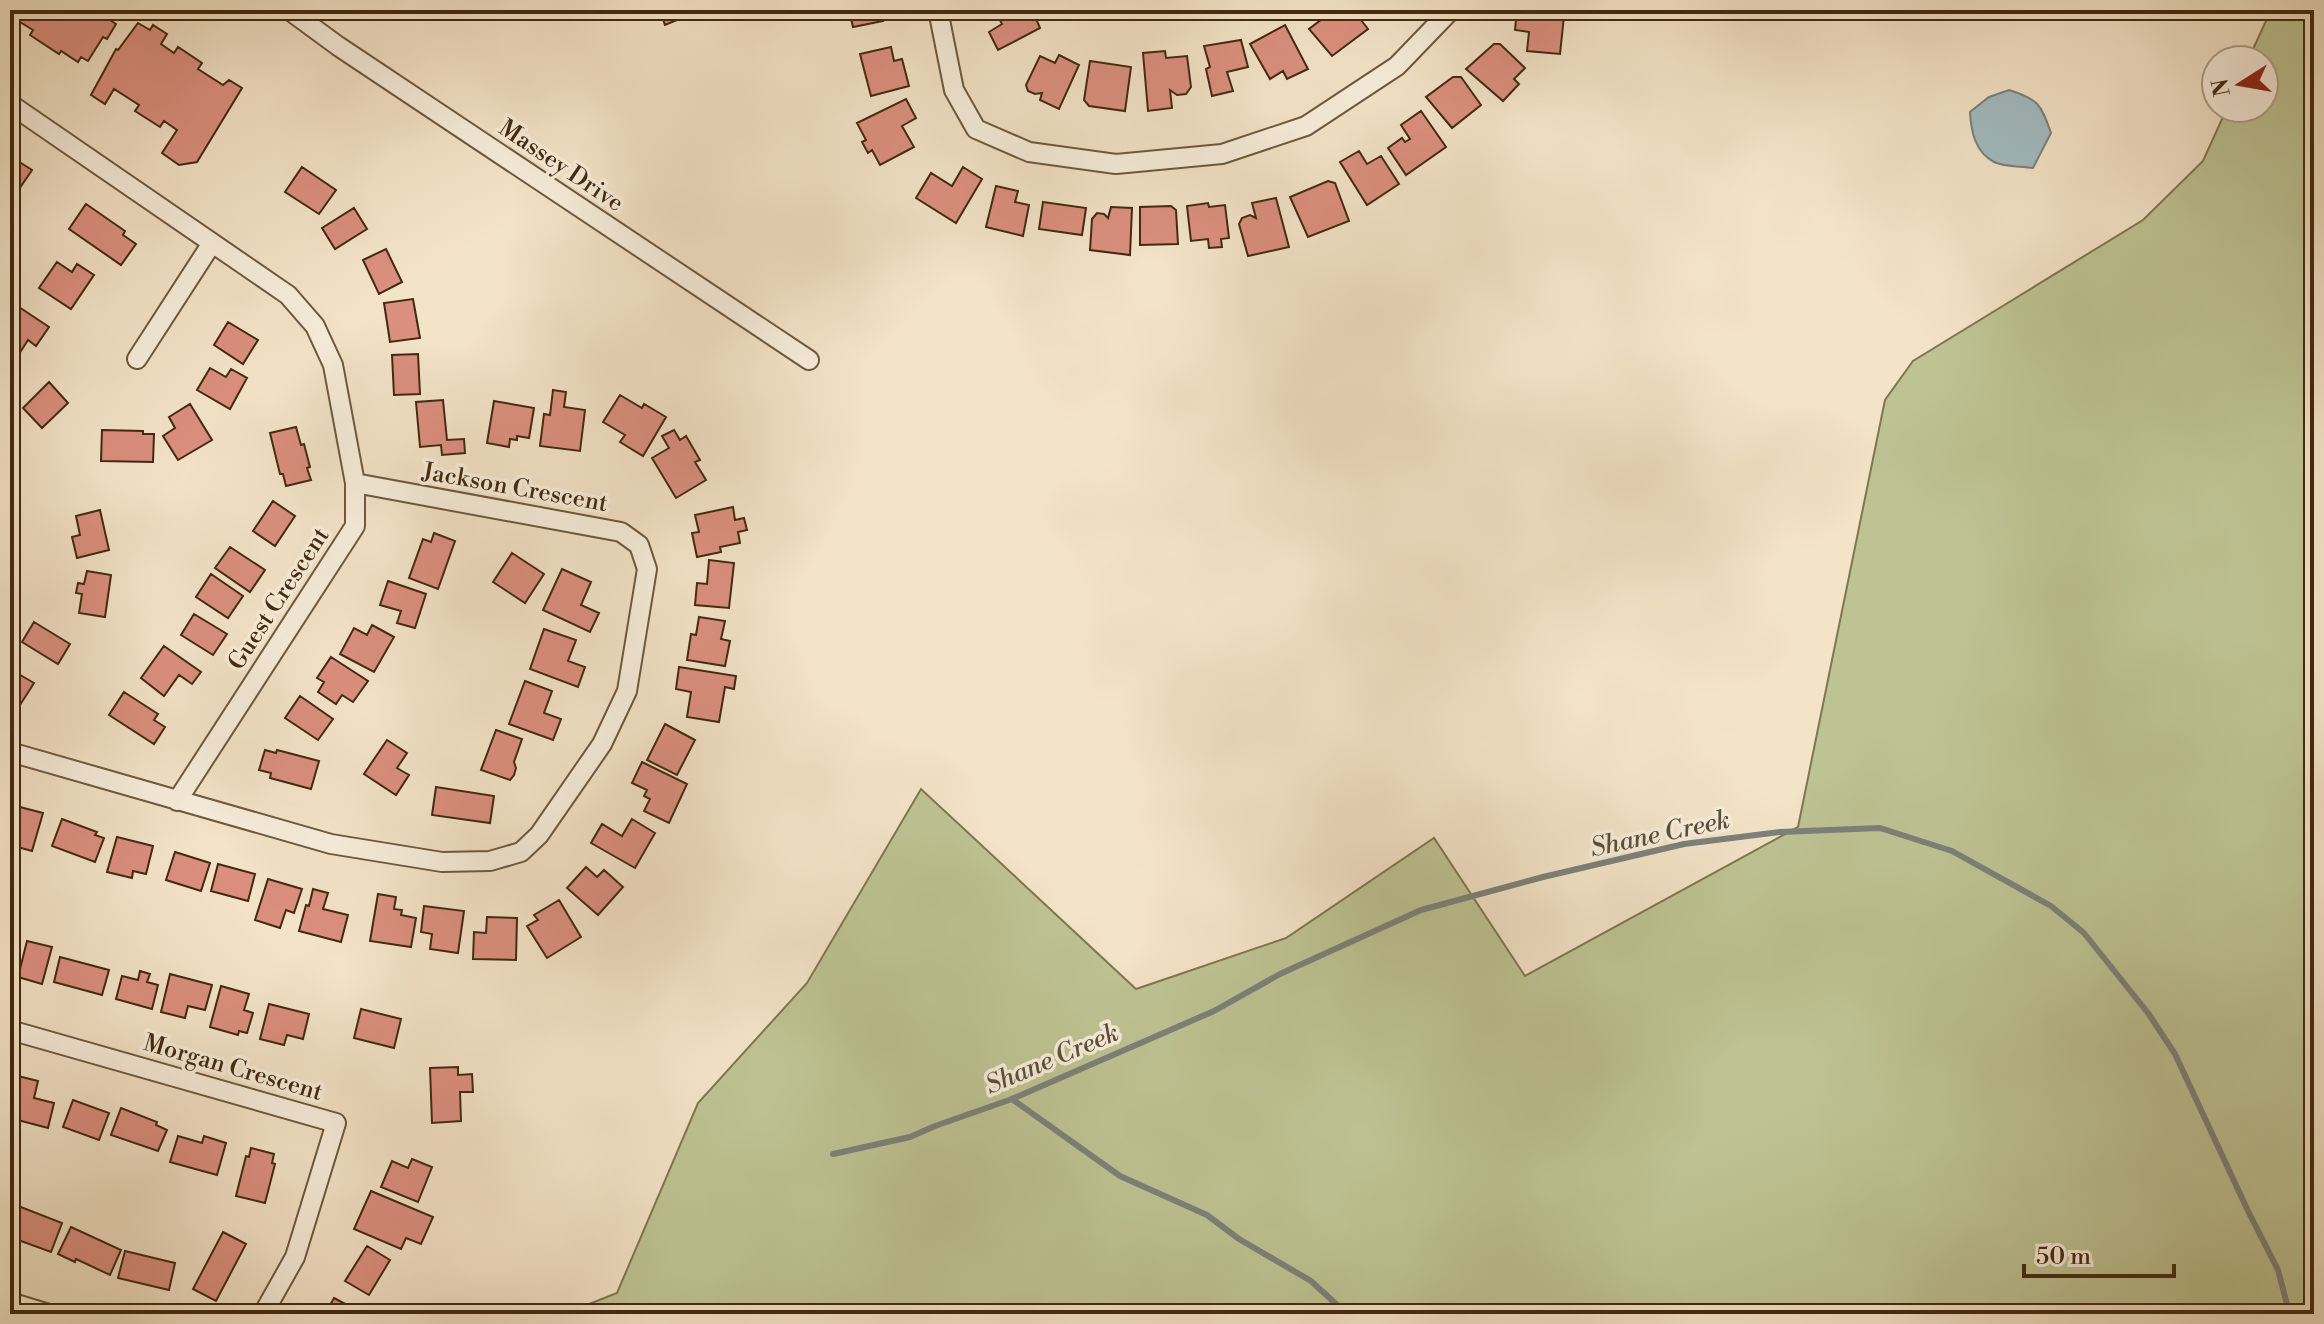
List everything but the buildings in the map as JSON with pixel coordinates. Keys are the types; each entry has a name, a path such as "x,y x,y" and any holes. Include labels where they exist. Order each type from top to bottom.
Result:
{"street":[{"name":"Massey Drive","path":"289,10 338,46 809,360"},
{"path":"938,10 954,90 976,129 1029,152 1116,164 1222,154 1306,126 1397,66 1451,10"},
{"name":"Guest Crescent","path":"10,104 288,295 315,326 333,365 355,483 355,526 177,801"},
{"path":"137,359 212,243"},
{"name":"Jackson Crescent","path":"177,801 331,844 442,862 490,861 521,852 539,835 602,744 627,691 647,569 639,545 621,532 355,483"},
{"path":"10,752 177,801"},
{"name":"Morgan Crescent","path":"10,1030 336,1123 295,1257 263,1314"},
{"path":"10,1302 49,1314"}],"green space":[{"path":"2271,10 2314,10 2314,1314 564,1314 617,1293 698,1103 807,983 921,789 1136,989 1286,938 1434,838 1525,976 1798,827 1885,400 1913,361 2143,220 2203,161 2220,124 2280,124 2280,44 2255,44"}],"water":[{"path":"2009,90 2037,104 2051,133 2033,168 1994,162 1982,153 1973,134 1970,112 1989,97"}],"waterway":[{"name":"Shane Creek","path":"833,1154 910,1137 1012,1099 1214,1011 1280,974 1421,910 1684,844 1780,832 1880,828 1952,851 2051,906 2084,933 2148,1013 2175,1054 2278,1270 2288,1308 2293,1314"},
{"path":"1012,1099 1120,1176 1207,1215 1239,1239 1311,1281 1347,1314"}]}
